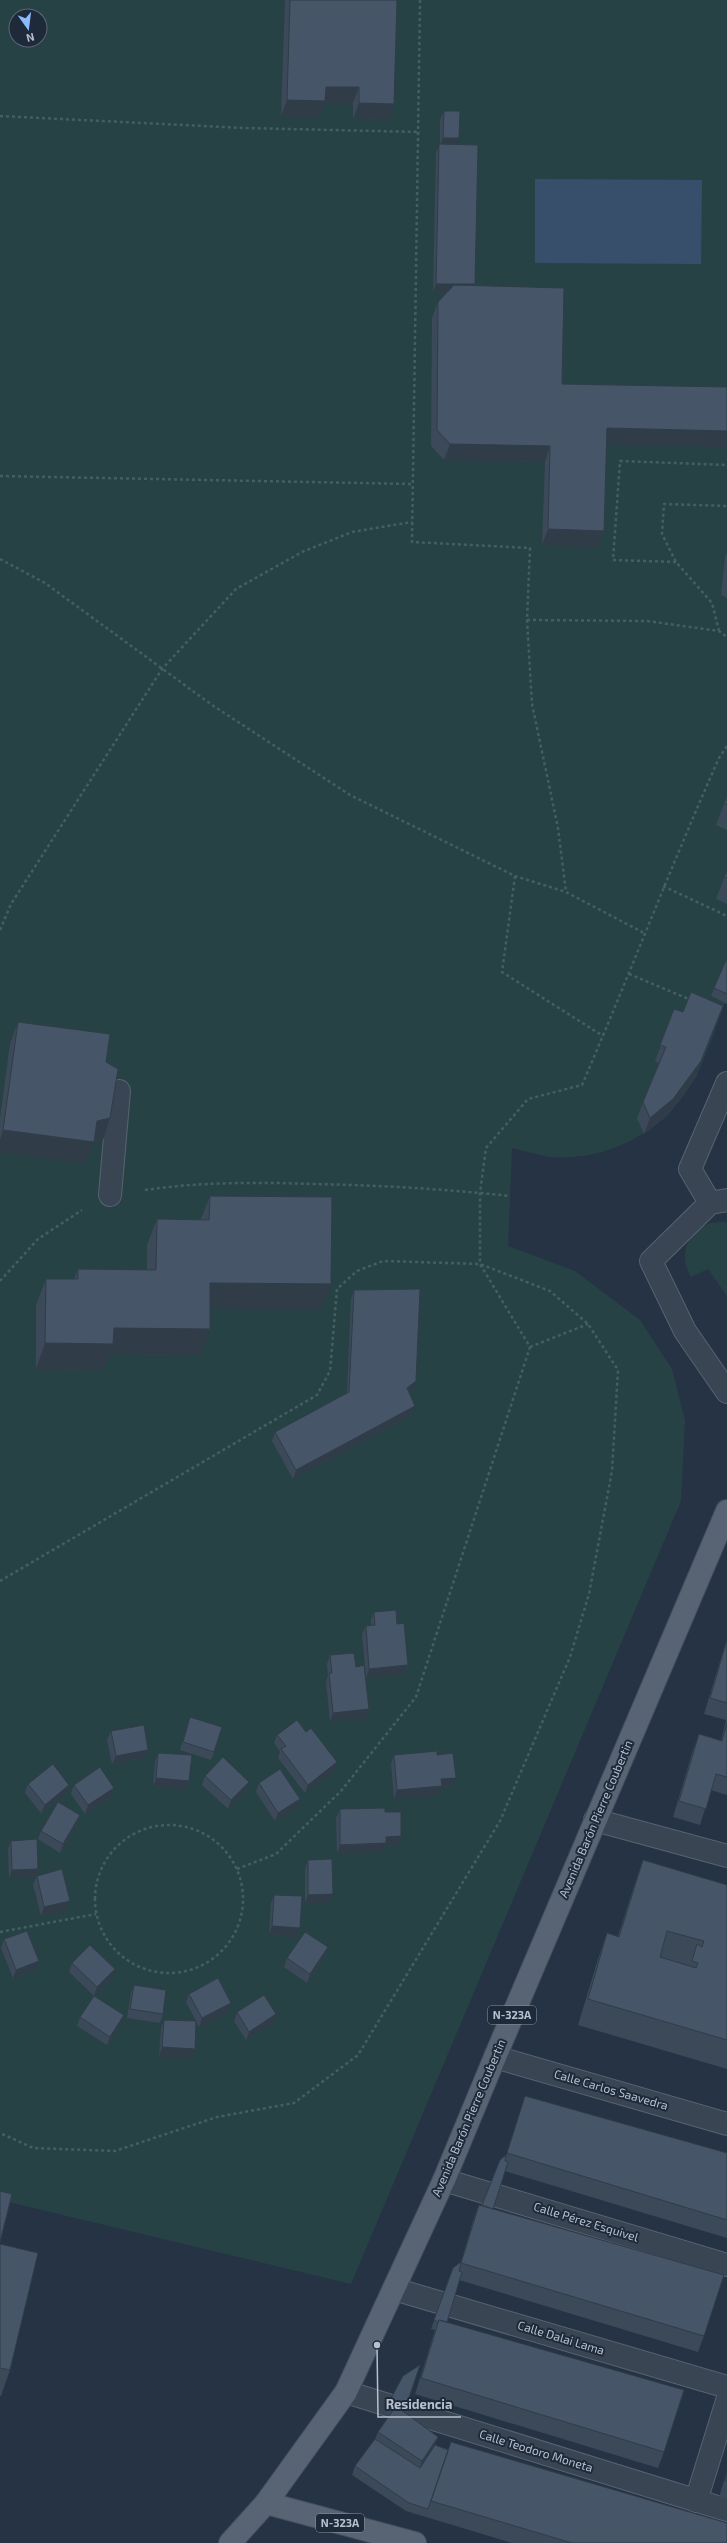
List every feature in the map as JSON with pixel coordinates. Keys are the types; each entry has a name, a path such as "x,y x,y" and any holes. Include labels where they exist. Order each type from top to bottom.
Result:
{"main road":[{"name":"Avenida Barón Pierre Coubertin","path":"230,2543 266,2503 346,2392 444,2180 494,2057 727,1511"},
{"name":"N-323A","path":"266,2503 415,2543"}],"street":[{"path":"727,1083 690,1168 718,1202 651,1261 685,1331 727,1392"},
{"path":"110,1195 119,1091"},
{"path":"595,1820 727,1856"},
{"name":"Calle Carlos Saavedra","path":"494,2057 727,2124"},
{"name":"Calle Pérez Esquivel","path":"444,2180 727,2265"},
{"name":"Calle Dalai Lama","path":"394,2289 727,2387"},
{"name":"Calle Teodoro Moneta","path":"346,2392 727,2510"},
{"path":"696,2501 727,2401"}],"path":[{"path":"420,0 420,132 412,542 530,548 527,620 532,704 558,828 566,892"},
{"path":"0,116 244,128 420,132"},
{"path":"676,562 613,560 620,461 727,465"},
{"path":"0,476 412,484"},
{"path":"719,631 712,603 676,562 662,534 664,504 727,506"},
{"path":"0,930 11,904 162,669 236,589 302,552 352,532 412,522"},
{"path":"0,559 45,583 212,705 350,795 515,876 566,892 644,933"},
{"path":"527,620 647,621 719,631 727,637"},
{"path":"237,1869 276,1854 341,1791 416,1697 530,1347 480,1264 480,1193 486,1148 528,1100 582,1085 629,974 663,886 719,758 727,746"},
{"path":"515,876 502,972 603,1036"},
{"path":"663,886 727,916"},
{"path":"629,974 693,1001"},
{"path":"0,1281 38,1239 92,1203 110,1195 169,1186 263,1182 359,1185 510,1196"},
{"path":"0,1581 316,1396 330,1371 337,1289 357,1271 383,1261 480,1264 550,1291 588,1324 618,1370 612,1471 589,1594 570,1657 500,1821 358,2055 294,2103 217,2118 115,2151 33,2148 0,2132"},
{"path":"530,1347 588,1324"},
{"path":"158,1826 182,1826 204,1834 224,1849 237,1869 243,1893 241,1917 231,1940 214,1958 192,1969 167,1973 143,1969 122,1956 109,1942 96,1914 95,1890 102,1867 115,1848 135,1834 158,1826"},
{"path":"0,1932 96,1914"}],"green space":[{"path":"0,0 727,0 727,998 700,1068 695,1077 683,1096 669,1112 653,1126 635,1138 615,1148 595,1154 573,1157 551,1157 512,1148 508,1246 575,1271 640,1320 672,1369 685,1420 681,1501 351,2284 0,2200"},
{"path":"727,1222 727,1296 708,1269 691,1277 687,1269 685,1254 686,1246 689,1240 700,1228 710,1223"}],"water":[{"path":"535,179 702,180 701,264 535,263"}],"building":[{"path":"290,0 397,0 394,104 359,103 359,87 326,87 325,101 287,100"},
{"path":"444,111 460,111 459,138 443,138"},
{"path":"439,144 478,145 475,284 436,284"},
{"path":"454,285 564,288 562,384 727,387 727,431 607,428 604,531 548,529 550,446 450,444 437,430 438,302"},
{"path":"727,796 727,805 724,803"},
{"path":"727,870 727,878 724,877"},
{"path":"727,958 727,994 714,988"},
{"path":"691,992 723,1006 701,1061 673,1099 650,1118 643,1102 666,1047 660,1045 674,1009 683,1012"},
{"path":"18,1022 110,1034 106,1062 118,1069 110,1118 97,1121 94,1142 3,1130"},
{"path":"210,1196 332,1197 331,1284 210,1283 210,1329 114,1328 113,1344 45,1343 46,1279 78,1279 78,1269 156,1270 157,1219 209,1220"},
{"path":"420,1289 416,1381 407,1388 415,1406 296,1470 275,1432 349,1392 354,1290"},
{"path":"396,1610 397,1624 404,1623 408,1665 369,1669 366,1626 375,1625 374,1612"},
{"path":"727,1640 727,1703 710,1698"},
{"path":"354,1653 356,1667 364,1665 369,1709 333,1713 329,1673 332,1673 330,1655"},
{"path":"190,1717 222,1727 214,1752 183,1742"},
{"path":"297,1720 306,1732 311,1728 337,1762 308,1785 281,1749 286,1746 277,1735"},
{"path":"727,1723 727,1777 716,1774 706,1809 679,1801 699,1734 722,1741"},
{"path":"144,1725 148,1750 116,1756 111,1731"},
{"path":"437,1751 437,1755 453,1753 456,1778 441,1779 442,1786 397,1790 394,1755"},
{"path":"158,1753 192,1755 189,1781 156,1778"},
{"path":"223,1757 249,1782 231,1800 205,1776"},
{"path":"53,1764 69,1785 45,1805 28,1784"},
{"path":"100,1767 114,1788 88,1805 74,1785"},
{"path":"280,1769 300,1799 278,1813 259,1783"},
{"path":"58,1802 80,1815 63,1844 41,1831"},
{"path":"385,1808 385,1812 401,1812 401,1836 386,1837 386,1843 340,1845 340,1809"},
{"path":"37,1839 38,1869 12,1870 11,1841"},
{"path":"332,1859 333,1894 308,1895 308,1860"},
{"path":"643,1860 727,1885 727,2040 588,1999 607,1933 619,1937","holes":["667,1931 704,1941 702,1947 697,1944 692,1961 698,1963 696,1968 660,1957"]},
{"path":"62,1869 70,1901 44,1907 37,1876"},
{"path":"274,1895 302,1896 300,1928 272,1926"},
{"path":"27,1931 39,1961 16,1970 4,1939"},
{"path":"305,1932 328,1947 310,1974 287,1958"},
{"path":"90,1945 115,1969 97,1987 72,1963"},
{"path":"218,1978 231,2003 202,2018 189,1994"},
{"path":"134,1985 166,1990 163,2014 130,2009"},
{"path":"264,1995 276,2014 249,2032 237,2012"},
{"path":"94,1996 124,2015 110,2037 80,2017"},
{"path":"164,2020 196,2021 195,2049 162,2047"},
{"path":"525,2096 727,2153 727,2220 507,2153"},
{"path":"506,2155 505,2161 508,2162 493,2209 482,2205 500,2160"},
{"path":"0,2191 12,2194 0,2242"},
{"path":"479,2205 724,2275 704,2336 461,2263"},
{"path":"0,2244 38,2253 10,2370 0,2368"},
{"path":"461,2262 459,2271 462,2272 447,2322 439,2320 438,2322 434,2320 453,2268"},
{"path":"439,2320 684,2390 664,2452 421,2378"},
{"path":"420,2365 404,2412 396,2406 395,2408 388,2404 403,2376"},
{"path":"396,2406 438,2437 422,2461 378,2432"},
{"path":"375,2439 420,2468 435,2445 448,2450 428,2509 409,2503 355,2466"},
{"path":"451,2442 727,2523 727,2543 572,2543 431,2501"}],"place":[{"name":"Residencia","path":"377,2345"}]}
